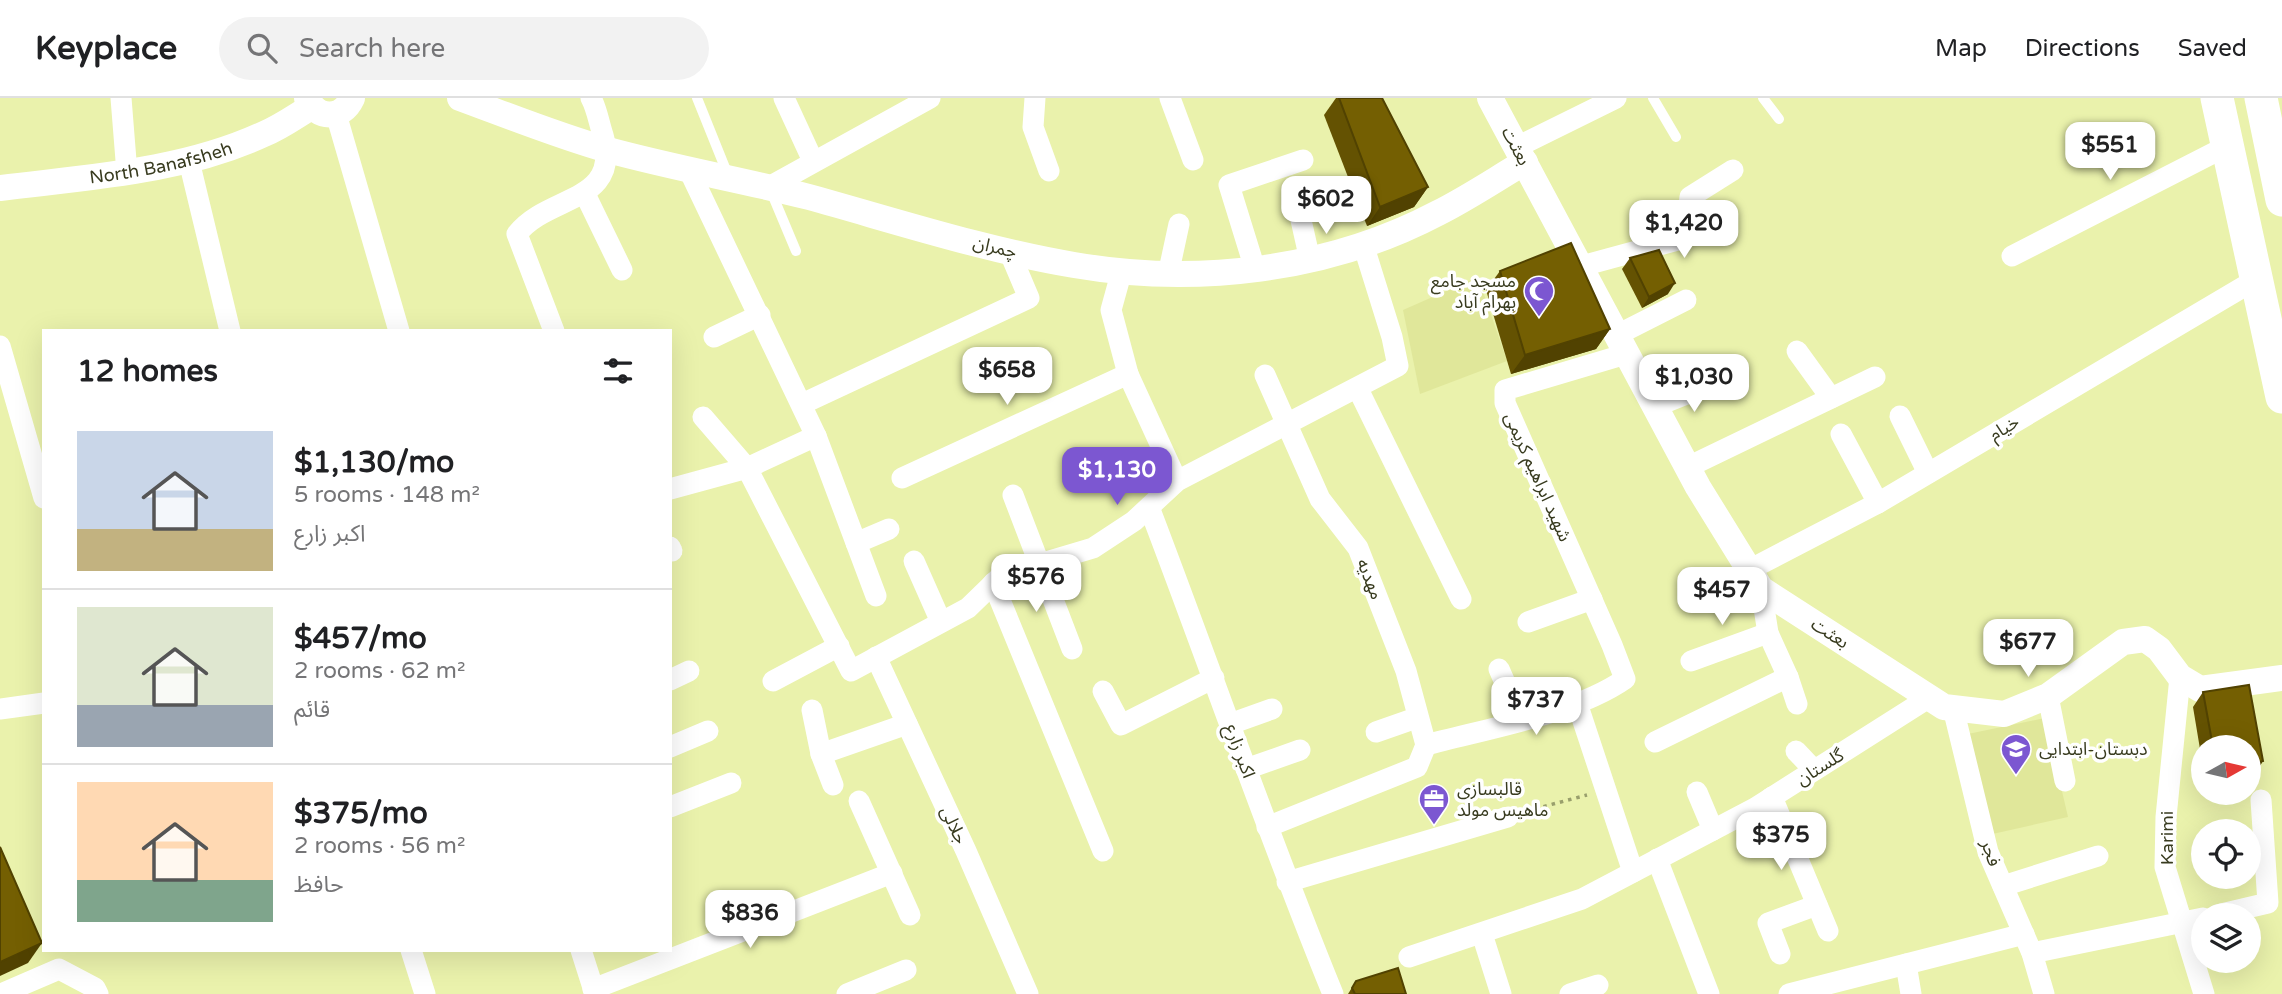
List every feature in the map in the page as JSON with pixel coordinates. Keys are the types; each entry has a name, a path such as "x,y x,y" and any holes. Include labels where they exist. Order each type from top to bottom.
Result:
{"main road":[{"path":"2217,98 2282,397"},
{"path":"2261,98 2282,200"}],"street":[{"path":"121,98 127,173"},
{"name":"چمران","path":"460,98 607,150 769,187 1009,251 1075,265 1168,275 1255,269 1310,260 1363,244 1437,214 1521,154"},
{"path":"553,329 517,234 529,219 585,194 604,175 607,150 591,98"},
{"path":"784,98 813,161"},
{"path":"769,187 930,98"},
{"path":"1035,98 1033,127 1049,170"},
{"path":"1170,98 1192,160"},
{"name":"بعثت","path":"1490,98 1654,407 1755,580 1941,702 2004,714 2048,696 2123,642 2145,639 2159,649 2180,677"},
{"path":"1521,154 1614,99"},
{"path":"327,104 398,329"},
{"name":"North Banafsheh","path":"0,188 127,173 189,160 265,134 327,104"},
{"path":"2012,256 2227,146"},
{"path":"189,160 230,329"},
{"path":"1255,269 1229,185 1303,160"},
{"path":"688,168 802,404 876,596"},
{"path":"1578,267 1685,238 1690,197 1733,170"},
{"path":"585,194 622,270"},
{"path":"1301,220 1310,260"},
{"path":"1168,275 1179,224"},
{"path":"703,417 747,468 851,671 968,608 1002,575 1093,548 1135,521 1177,481 1398,366 1392,337 1363,244"},
{"path":"802,404 1029,298 1009,251"},
{"path":"1122,270 1111,310 1128,374 1177,481"},
{"name":"خیام","path":"1755,580 1878,503 2255,279"},
{"path":"1620,345 1686,300"},
{"path":"714,337 760,315"},
{"name":"شهید ابراهیم کریمی","path":"1577,702 1611,689 1625,679 1505,402 1505,390 1620,345"},
{"path":"0,346 42,491"},
{"path":"1797,351 1831,398"},
{"path":"902,478 1128,374"},
{"name":"مهدیه","path":"1265,375 1320,499 1358,548 1406,671 1416,719 1426,745"},
{"path":"1688,467 1875,377"},
{"path":"1654,407 1719,381"},
{"path":"1358,389 1461,599"},
{"path":"1900,416 1928,473"},
{"path":"1841,433 1878,503"},
{"path":"672,488 747,468 816,436"},
{"path":"1013,495 1072,649"},
{"name":"اکبر زارع","path":"1149,507 1214,677 1287,882 1333,994"},
{"path":"856,542 889,529"},
{"path":"914,561 941,622"},
{"path":"1755,580 1768,633 1788,677 1797,705"},
{"path":"993,583 1103,851"},
{"path":"1528,622 1592,599"},
{"path":"1691,661 1768,633"},
{"path":"773,681 839,646"},
{"name":"جلالی","path":"876,657 1028,994"},
{"path":"1499,669 1521,719"},
{"path":"1103,691 1121,725 1214,677"},
{"path":"1655,742 1788,677"},
{"path":"2180,677 2200,689 2282,678"},
{"name":"Karimi","path":"2180,677 2166,817 2165,867 2191,915"},
{"path":"2048,696 2065,781"},
{"path":"1267,827 1418,767 1426,745 1577,702 1633,872"},
{"name":"گلستان","path":"1409,957 1582,899 1713,830 1815,770 1941,702"},
{"name":"فجر","path":"1941,702 1988,852 2028,944 2045,994"},
{"path":"0,709 42,703"},
{"path":"1230,723 1272,709"},
{"path":"812,710 821,754 832,785"},
{"path":"1376,732 1416,719"},
{"path":"821,754 907,724"},
{"path":"672,746 708,731"},
{"path":"1246,769 1300,750"},
{"path":"1796,751 1815,770"},
{"path":"672,806 731,783"},
{"path":"1696,792 1713,830"},
{"path":"1772,797 1828,931"},
{"path":"2261,800 2268,903 2261,905"},
{"path":"859,801 910,915"},
{"path":"1287,882 1508,817"},
{"path":"2003,886 2098,856"},
{"path":"1657,859 1709,994"},
{"path":"582,952 594,991 891,873"},
{"path":"1780,954 1768,923 1817,905"},
{"path":"1789,994 1815,991 1906,964 2191,921"},
{"path":"1482,934 1501,994"},
{"path":"412,952 425,994"},
{"path":"1906,964 1911,994"},
{"path":"1,994 59,969 95,988 98,994"},
{"path":"847,994 906,970"},
{"name":"Karimi","path":"2201,973 2204,994"},
{"path":"1570,994 1598,985"}],"lane":[{"path":"697,98 729,178"},
{"path":"1653,98 1676,136"},
{"path":"1763,98 1779,119"},
{"path":"769,187 796,251"}],"path":[{"path":"1508,817 1606,790"}],"shaded area":[{"path":"1478,277 1507,361 1420,394 1403,310"},
{"name":"دبستان-ابتدایی","path":"2045,718 2068,817 1988,835 1963,735"}],"building":[{"path":"1339,98 1382,98 1428,187 1380,207"},
{"name":"مسجد جامع بهرام آباد","path":"1571,243 1610,329 1525,355 1500,271"},
{"path":"1659,250 1675,283 1649,297 1630,258"},
{"path":"2249,685 2258,735 2211,735 2203,692"},
{"path":"0,847 42,943 0,962"},
{"path":"1398,968 1406,994 1355,994 1352,988 1356,981"}],"place":[{"name":"مسجد جامع بهرام آباد","path":"1539,318"},
{"name":"دبستان-ابتدایی","path":"2016,776"},
{"name":"قالبسازی ماهیس مولد","path":"1434,826"}]}
